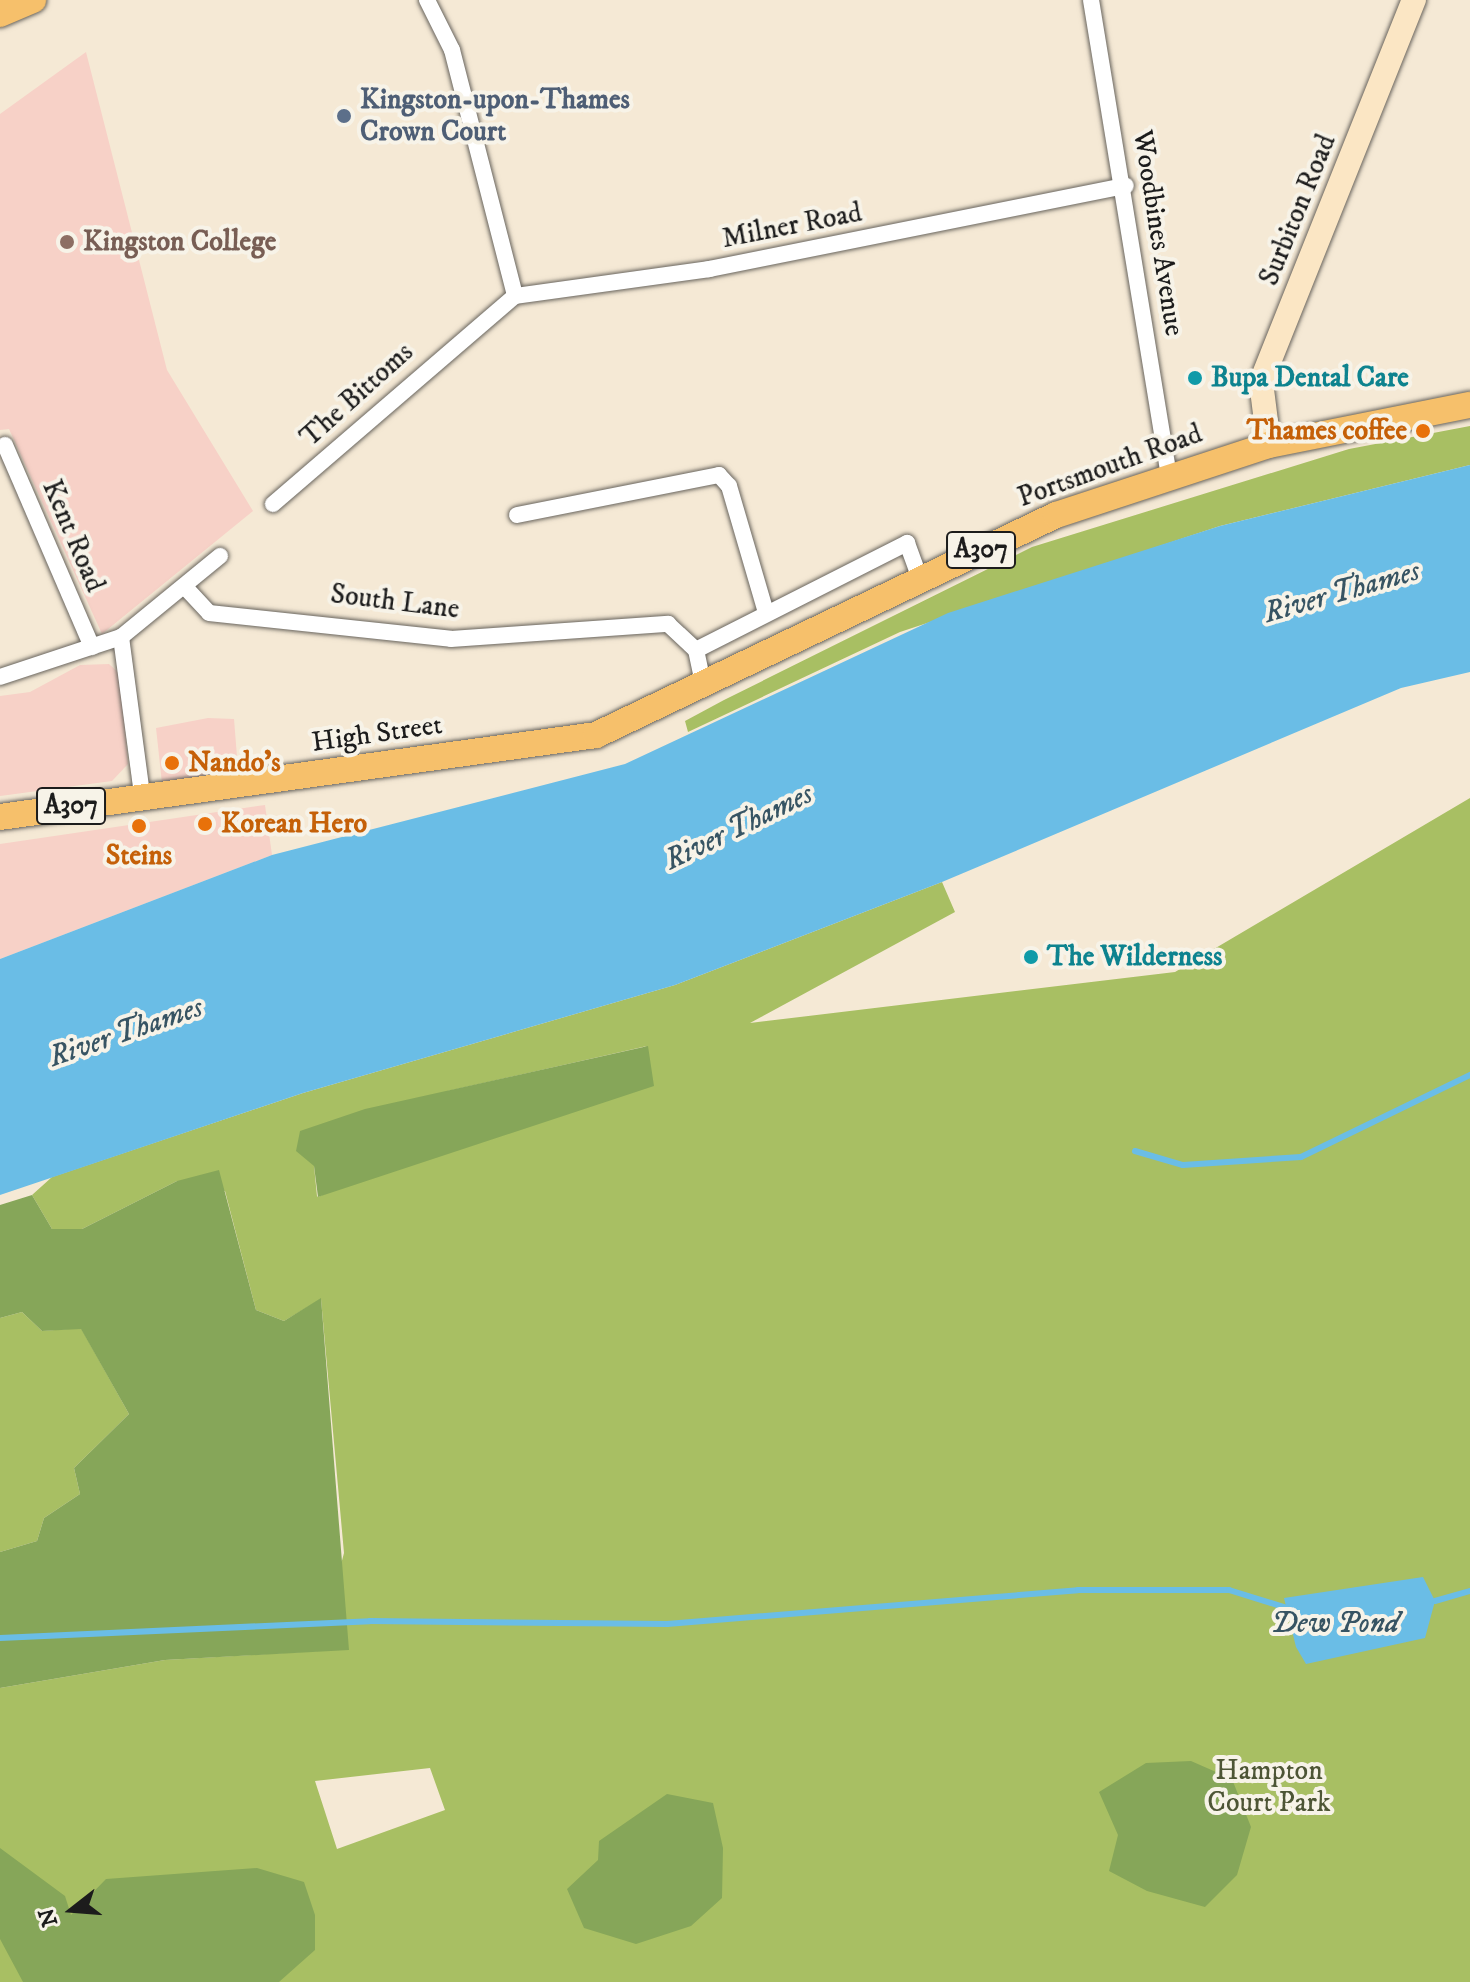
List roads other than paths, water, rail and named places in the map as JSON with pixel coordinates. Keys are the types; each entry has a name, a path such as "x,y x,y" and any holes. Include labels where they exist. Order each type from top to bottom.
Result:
{"main road":[{"path":"0,14 33,0"},
{"name":"Surbiton Road","path":"1269,445 1261,382 1414,0"},
{"name":"Portsmouth Road","path":"703,682 1056,515 1169,475 1269,445 1470,405"},
{"name":"High Street","path":"0,817 142,795 592,736 703,682"}],"street":[{"name":"Woodbines Avenue","path":"1091,0 1126,186 1169,475"},
{"path":"433,3 515,296"},
{"name":"Milner Road","path":"475,325 515,296 694,271 1126,186"},
{"name":"The Bittoms","path":"273,504 475,325"},
{"name":"Kent Road","path":"5,445 92,647"},
{"path":"517,515 719,475 729,486 765,609"},
{"path":"703,682 696,650 765,609 907,543 920,579"},
{"path":"0,677 121,637 220,556"},
{"name":"South Lane","path":"185,587 209,613 451,639 668,624 696,650"},
{"path":"121,637 142,795"}],"water":[{"name":"River Thames","path":"1470,465 1470,672 1401,688 942,882 675,985 303,1093 0,1195 0,959 272,855 625,764 948,613 1220,526"},
{"name":"Dew Pond","path":"1423,1577 1435,1601 1425,1638 1306,1664 1296,1647 1284,1598"}],"waterway":[{"path":"1135,1151 1183,1165 1301,1157 1470,1075"},
{"path":"0,1638 370,1621 667,1624 1078,1590 1229,1590 1287,1608"},
{"path":"1435,1601 1470,1591"}],"place":[{"name":"Kingston-upon-Thames Crown Court","path":"344,116"},
{"name":"Kingston College","path":"67,242"},
{"name":"Bupa Dental Care","path":"1195,378"},
{"name":"Thames coffee","path":"1423,431"},
{"name":"Nando's","path":"172,763"},
{"name":"Korean Hero","path":"205,824"},
{"name":"Steins","path":"139,826"},
{"name":"The Wilderness","path":"1031,957"}],"park label":[{"name":"Hampton Court Park","path":"1269,1787"}]}
